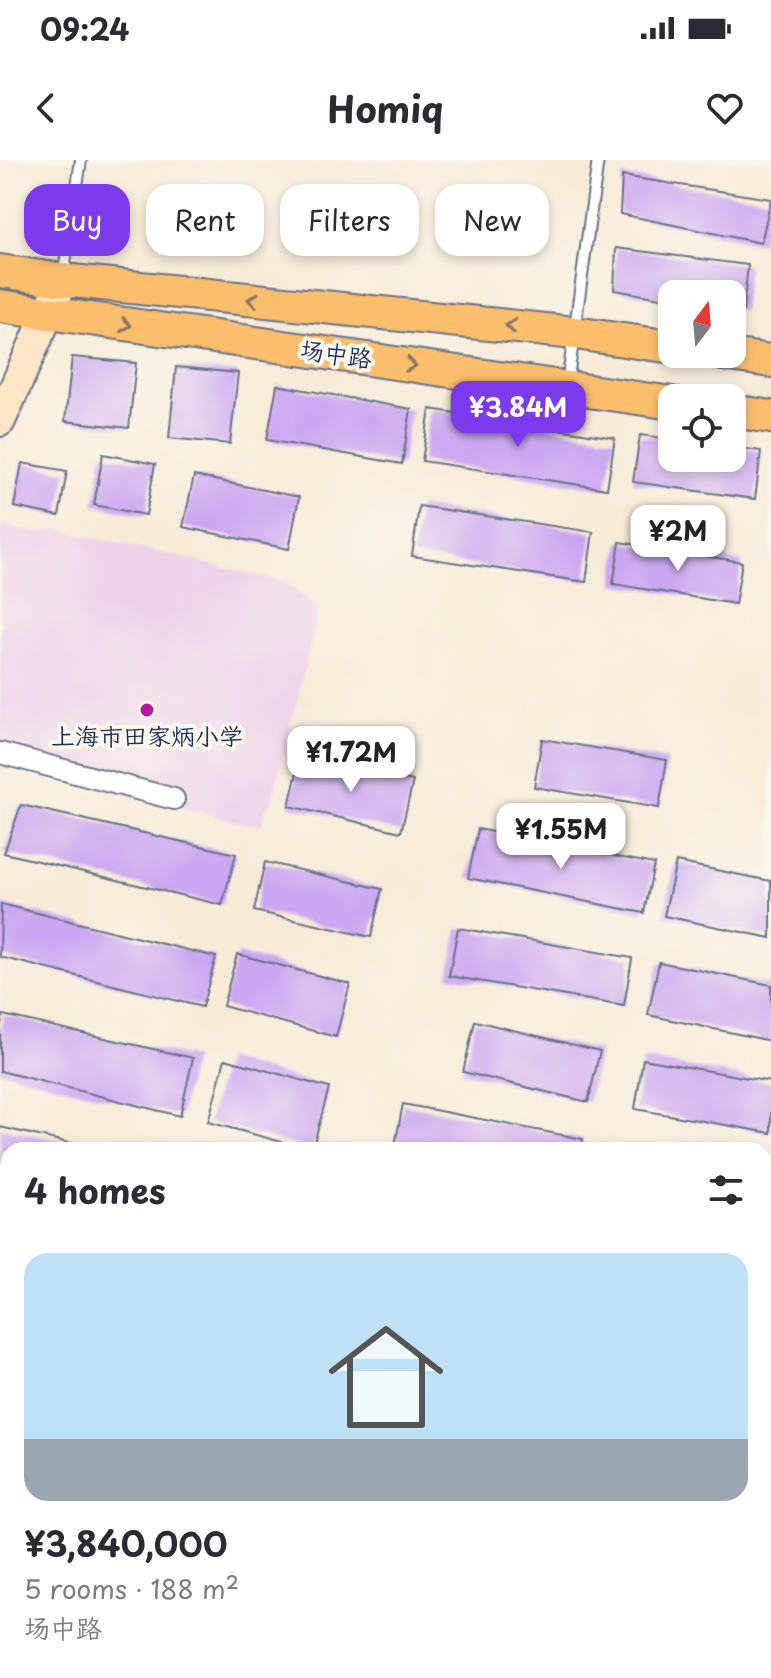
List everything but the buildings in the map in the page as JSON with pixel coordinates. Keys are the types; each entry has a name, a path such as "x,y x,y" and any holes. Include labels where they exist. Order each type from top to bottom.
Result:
{"main road":[{"name":"场中路","path":"0,271 575,333 658,345"},
{"name":"场中路","path":"0,306 658,401"},
{"path":"746,357 771,361"},
{"path":"746,413 771,417"}],"street":[{"path":"0,421 63,280"},
{"path":"0,753 174,799"}],"lane":[{"path":"63,280 81,160"},
{"path":"567,387 598,160"}],"shaded area":[{"name":"上海市田家炳小学","path":"0,524 42,534 53,529 62,530 285,582 312,603 320,605 272,802 266,809 262,825 242,823 0,764"}],"place":[{"name":"上海市田家炳小学","path":"147,710"}]}
